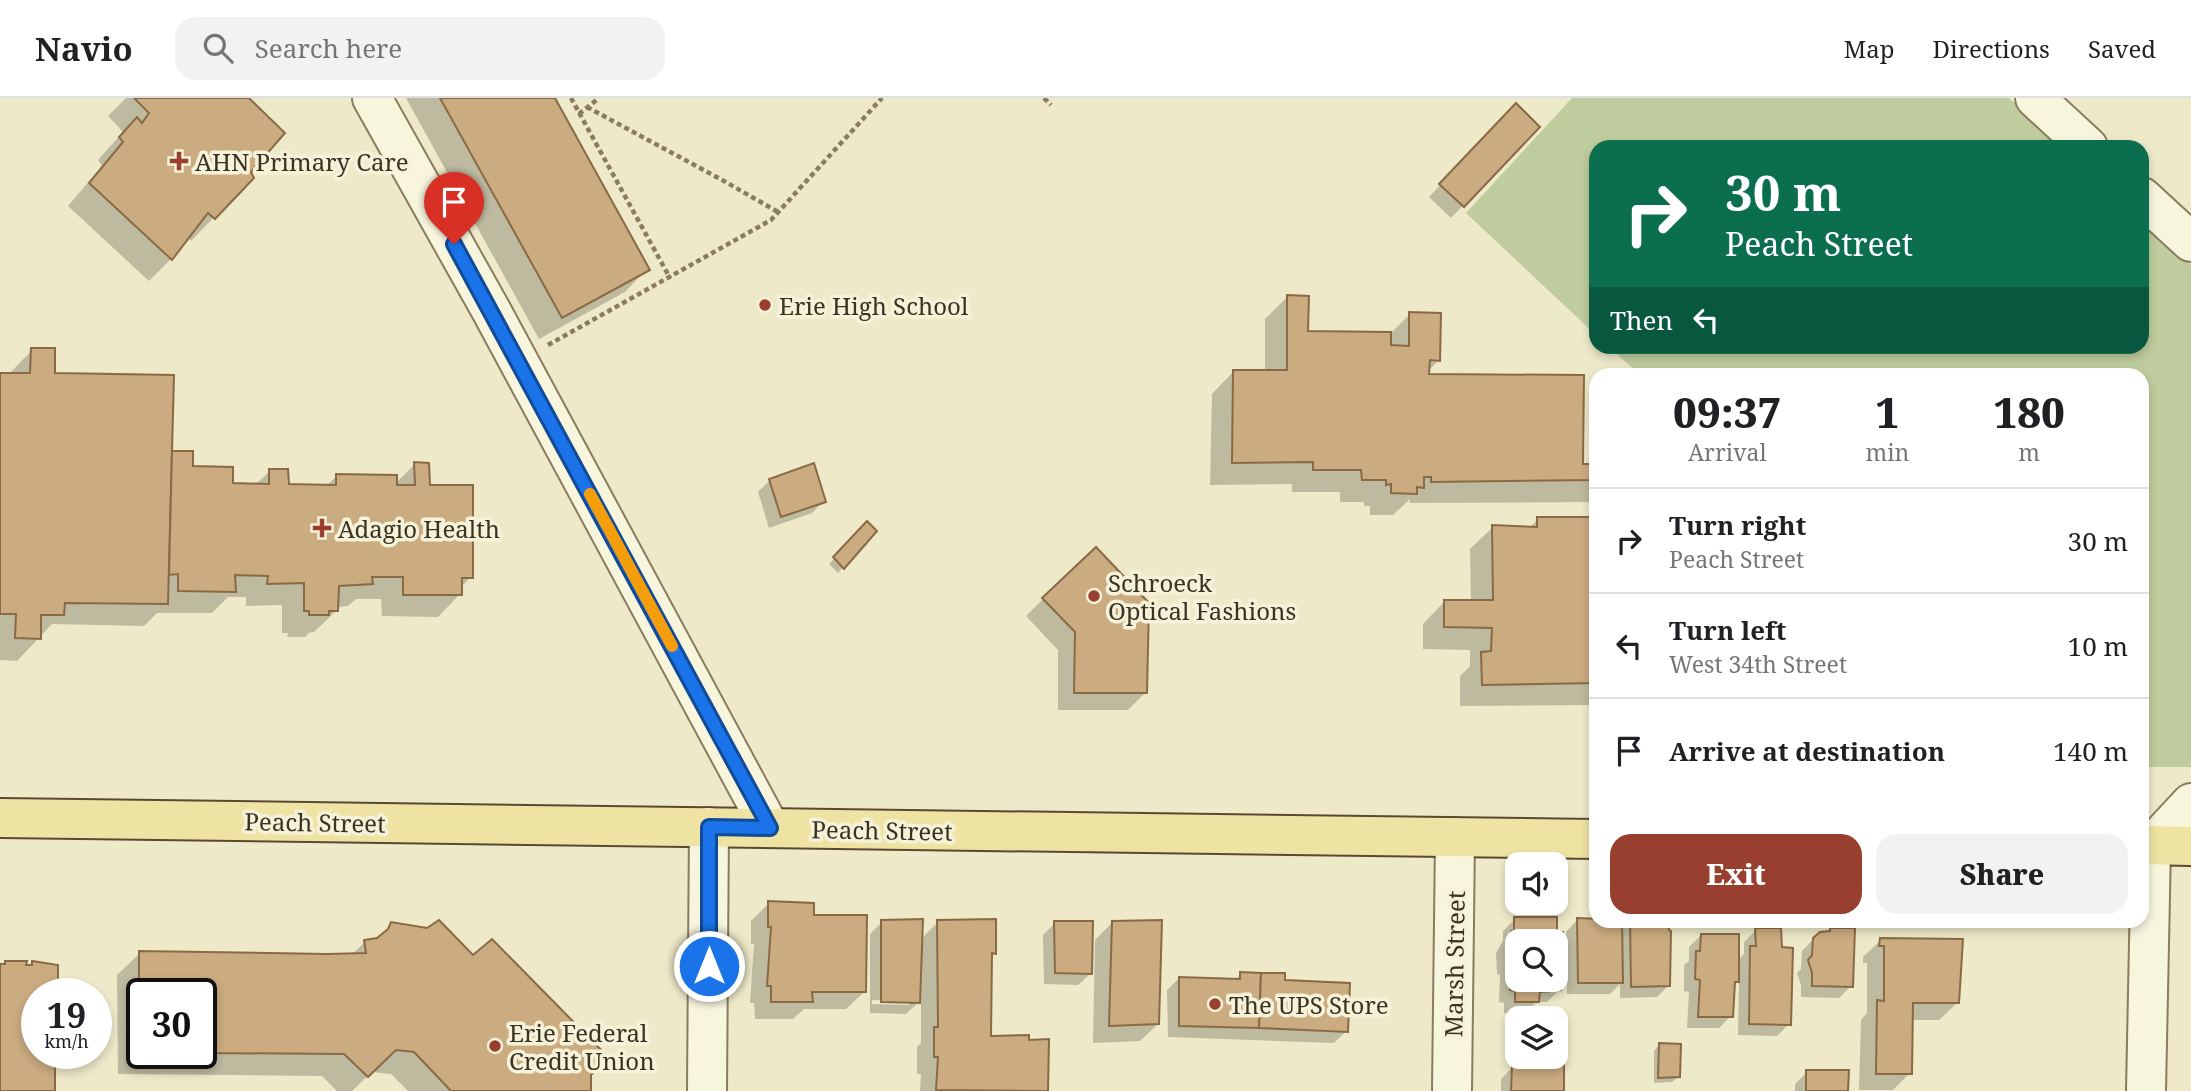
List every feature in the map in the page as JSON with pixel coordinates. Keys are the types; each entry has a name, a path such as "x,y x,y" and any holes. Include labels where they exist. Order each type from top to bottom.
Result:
{"main road":[{"name":"Peach Street","path":"0,818 1589,839"},
{"path":"2149,846 2191,846"}],"street":[{"path":"372,98 485,300 770,828"},
{"path":"2035,98 2080,140"},
{"path":"2149,203 2191,242"},
{"path":"2149,843 2191,803"},
{"path":"707,1091 709,827"},
{"name":"Marsh Street","path":"1452,1091 1455,837"},
{"path":"2146,928 2146,1091"}],"path":[{"path":"571,98 670,278"},
{"path":"579,114 599,98"},
{"path":"548,345 771,220 882,98"},
{"path":"1044,98 1051,105"},
{"path":"587,107 778,212"}],"green space":[{"path":"1572,98 2009,98 2054,140 1589,140 1589,328 1466,213"},
{"path":"2149,226 2191,265 2191,767 2149,767 2149,368 1632,368 1617,354 2149,354"}],"building":[{"path":"134,98 249,98 285,133 251,172 254,178 215,219 208,213 172,260 89,183 123,142 119,137 137,117 142,123 149,113"},
{"path":"440,98 555,98 650,270 562,318"},
{"path":"1516,103 1540,127 1464,207 1439,184"},
{"path":"1287,295 1309,296 1308,331 1391,332 1391,345 1409,346 1409,312 1441,313 1440,361 1430,360 1429,374 1584,375 1583,464 1589,464 1589,480 1431,482 1431,477 1424,477 1424,488 1417,487 1417,494 1391,493 1391,484 1386,485 1386,480 1362,480 1361,470 1313,470 1313,462 1232,463 1233,370 1287,370"},
{"path":"31,348 55,348 55,373 174,375 168,604 65,603 64,615 41,615 41,639 15,638 16,614 0,614 0,373 30,373"},
{"path":"172,451 193,451 193,466 233,467 233,483 269,484 269,469 288,469 289,484 336,485 336,474 397,475 397,485 415,485 414,462 429,463 430,485 473,485 473,578 462,578 462,595 403,595 403,577 372,577 373,584 339,586 338,611 329,611 329,615 309,615 309,611 304,611 304,583 267,584 268,576 235,575 236,592 178,591 178,574 169,575"},
{"path":"814,463 826,502 781,517 769,479"},
{"path":"1537,517 1589,517 1589,683 1482,685 1481,652 1491,651 1492,628 1444,627 1444,600 1493,600 1492,525 1537,527"},
{"path":"867,521 877,531 844,569 833,557"},
{"path":"1096,547 1149,603 1147,693 1074,693 1075,632 1042,598"},
{"path":"768,901 814,903 814,915 867,915 866,992 812,992 813,1002 771,1002 771,986 767,986 771,927 768,927"},
{"path":"1514,917 1557,917 1557,929 1514,929"},
{"path":"1577,918 1589,919 1589,928 1622,928 1623,983 1578,983"},
{"path":"923,919 920,1003 881,1002 881,920"},
{"path":"996,919 996,954 992,953 991,1036 1029,1035 1029,1040 1049,1039 1048,1091 936,1090 938,1057 934,1057 934,1027 938,1027 937,920"},
{"path":"439,920 473,955 492,939 609,1058 591,1075 591,1091 451,1091 414,1052 396,1050 368,1077 344,1054 217,1053 217,978 139,978 139,951 366,953 364,940 377,938 388,929 391,922 427,928"},
{"path":"1162,920 1159,1024 1109,1026 1112,921"},
{"path":"1054,921 1093,921 1092,974 1055,973"},
{"path":"1630,928 1669,928 1670,986 1631,987"},
{"path":"1755,928 1781,928 1782,947 1793,948 1791,1025 1749,1024 1750,946 1756,946"},
{"path":"1830,928 1855,928 1853,987 1812,986 1808,960 1812,955 1813,938 1820,932 1830,931"},
{"path":"1701,934 1739,934 1739,982 1735,982 1733,1017 1698,1017 1700,980 1695,979 1696,951 1700,951"},
{"path":"1880,938 1963,939 1959,1003 1913,1003 1912,1074 1876,1074 1877,1000 1884,1001 1884,946 1879,946"},
{"path":"5,961 27,961 26,965 32,965 32,961 58,965 58,978 21,978 21,1069 55,1069 55,1091 0,1091 0,964 5,964"},
{"path":"1240,972 1261,973 1259,1028 1179,1026 1179,977 1240,979"},
{"path":"1261,973 1285,973 1285,980 1350,983 1348,1032 1259,1028"},
{"path":"1515,992 1540,992 1539,1002 1515,1002"},
{"path":"1659,1043 1681,1044 1680,1077 1658,1078"},
{"path":"1512,1069 1564,1069 1564,1091 1511,1091"},
{"path":"1806,1070 1849,1070 1848,1091 1806,1091"}],"slow traffic":[{"path":"590,494 672,646"}],"place":[{"name":"AHN Primary Care","path":"179,161"},
{"name":"Erie High School","path":"765,305"},
{"name":"Adagio Health","path":"322,528"},
{"name":"Schroeck Optical Fashions","path":"1094,596"},
{"name":"The UPS Store","path":"1215,1004"},
{"name":"Erie Federal Credit Union","path":"495,1046"}],"route":[{"path":"454,244 770,828 709,827 709,966"}]}
